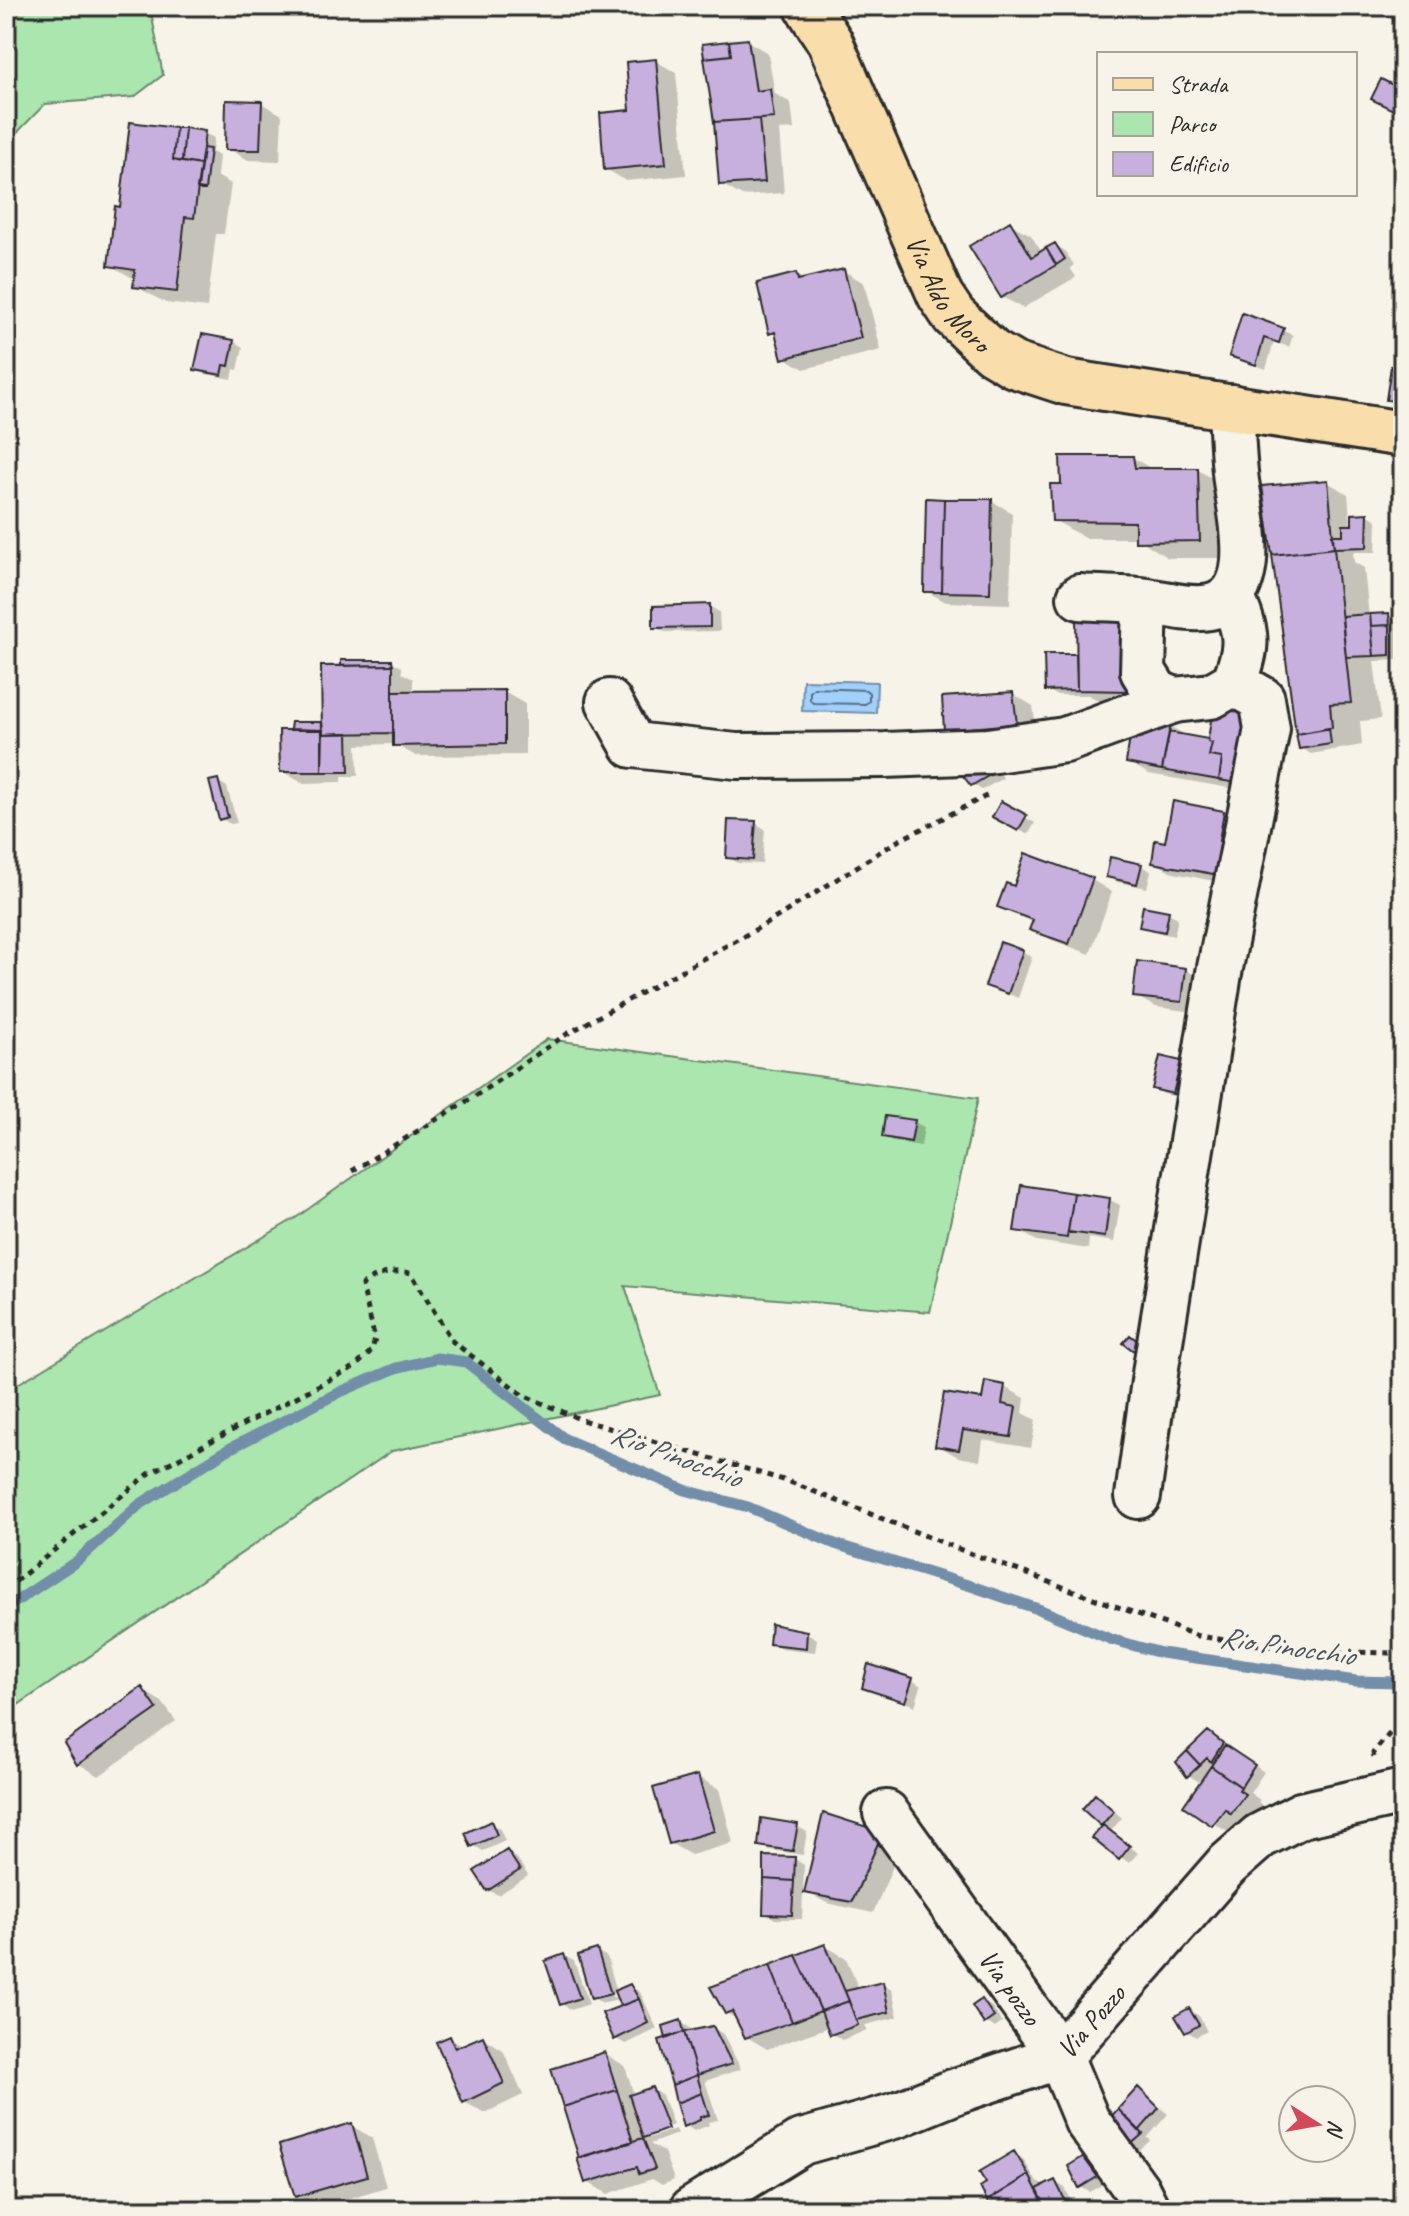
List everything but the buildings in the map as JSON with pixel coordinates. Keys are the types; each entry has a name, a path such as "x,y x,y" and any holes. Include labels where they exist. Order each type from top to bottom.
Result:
{"main road":[{"name":"Via Aldo Moro","path":"807,6 830,42 940,295 971,334 992,352 1014,365 1066,382 1403,434"}],"street":[{"path":"1080,597 1210,607 1231,596 1244,565 1244,528 1236,480 1231,407"},
{"path":"609,702 633,745 736,756 988,751 1065,740 1174,700 1211,696 1234,683 1246,655 1244,623 1231,596"},
{"path":"1145,601 1143,671 1156,692 1174,700"},
{"path":"1138,1496 1219,973 1267,729 1262,699 1234,683"},
{"name":"Via Pozzo","path":"692,2210 802,2142 897,2115 956,2091 1060,2056 1226,1866 1260,1836 1301,1815 1403,1792"},
{"name":"Via pozzo","path":"886,1813 1060,2056 1087,2121 1137,2190 1147,2210"}],"path":[{"path":"352,1171 472,1098 567,1034 771,921 894,843 997,791"},
{"path":"6,1589 150,1473 356,1366 372,1350 375,1339 362,1285 370,1279 399,1270 411,1273 452,1341 523,1395 582,1420 790,1482 956,1548 1198,1636 1301,1651 1390,1653 1403,1649"}],"green space":[{"path":"6,6 143,6 152,17 163,75 134,97 45,104 6,144"},
{"path":"547,1039 978,1098 930,1312 625,1286 660,1395 392,1451 6,1713 6,1391 297,1217"}],"water":[{"path":"803,680 877,682 876,713 802,711"}],"waterway":[{"name":"Rio Pinocchio","path":"6,1608 77,1561 139,1505 229,1449 338,1393 396,1368 437,1358 466,1362 565,1439 685,1490 748,1507 835,1544 1041,1610 1110,1639 1161,1653 1356,1681 1403,1680"}]}
